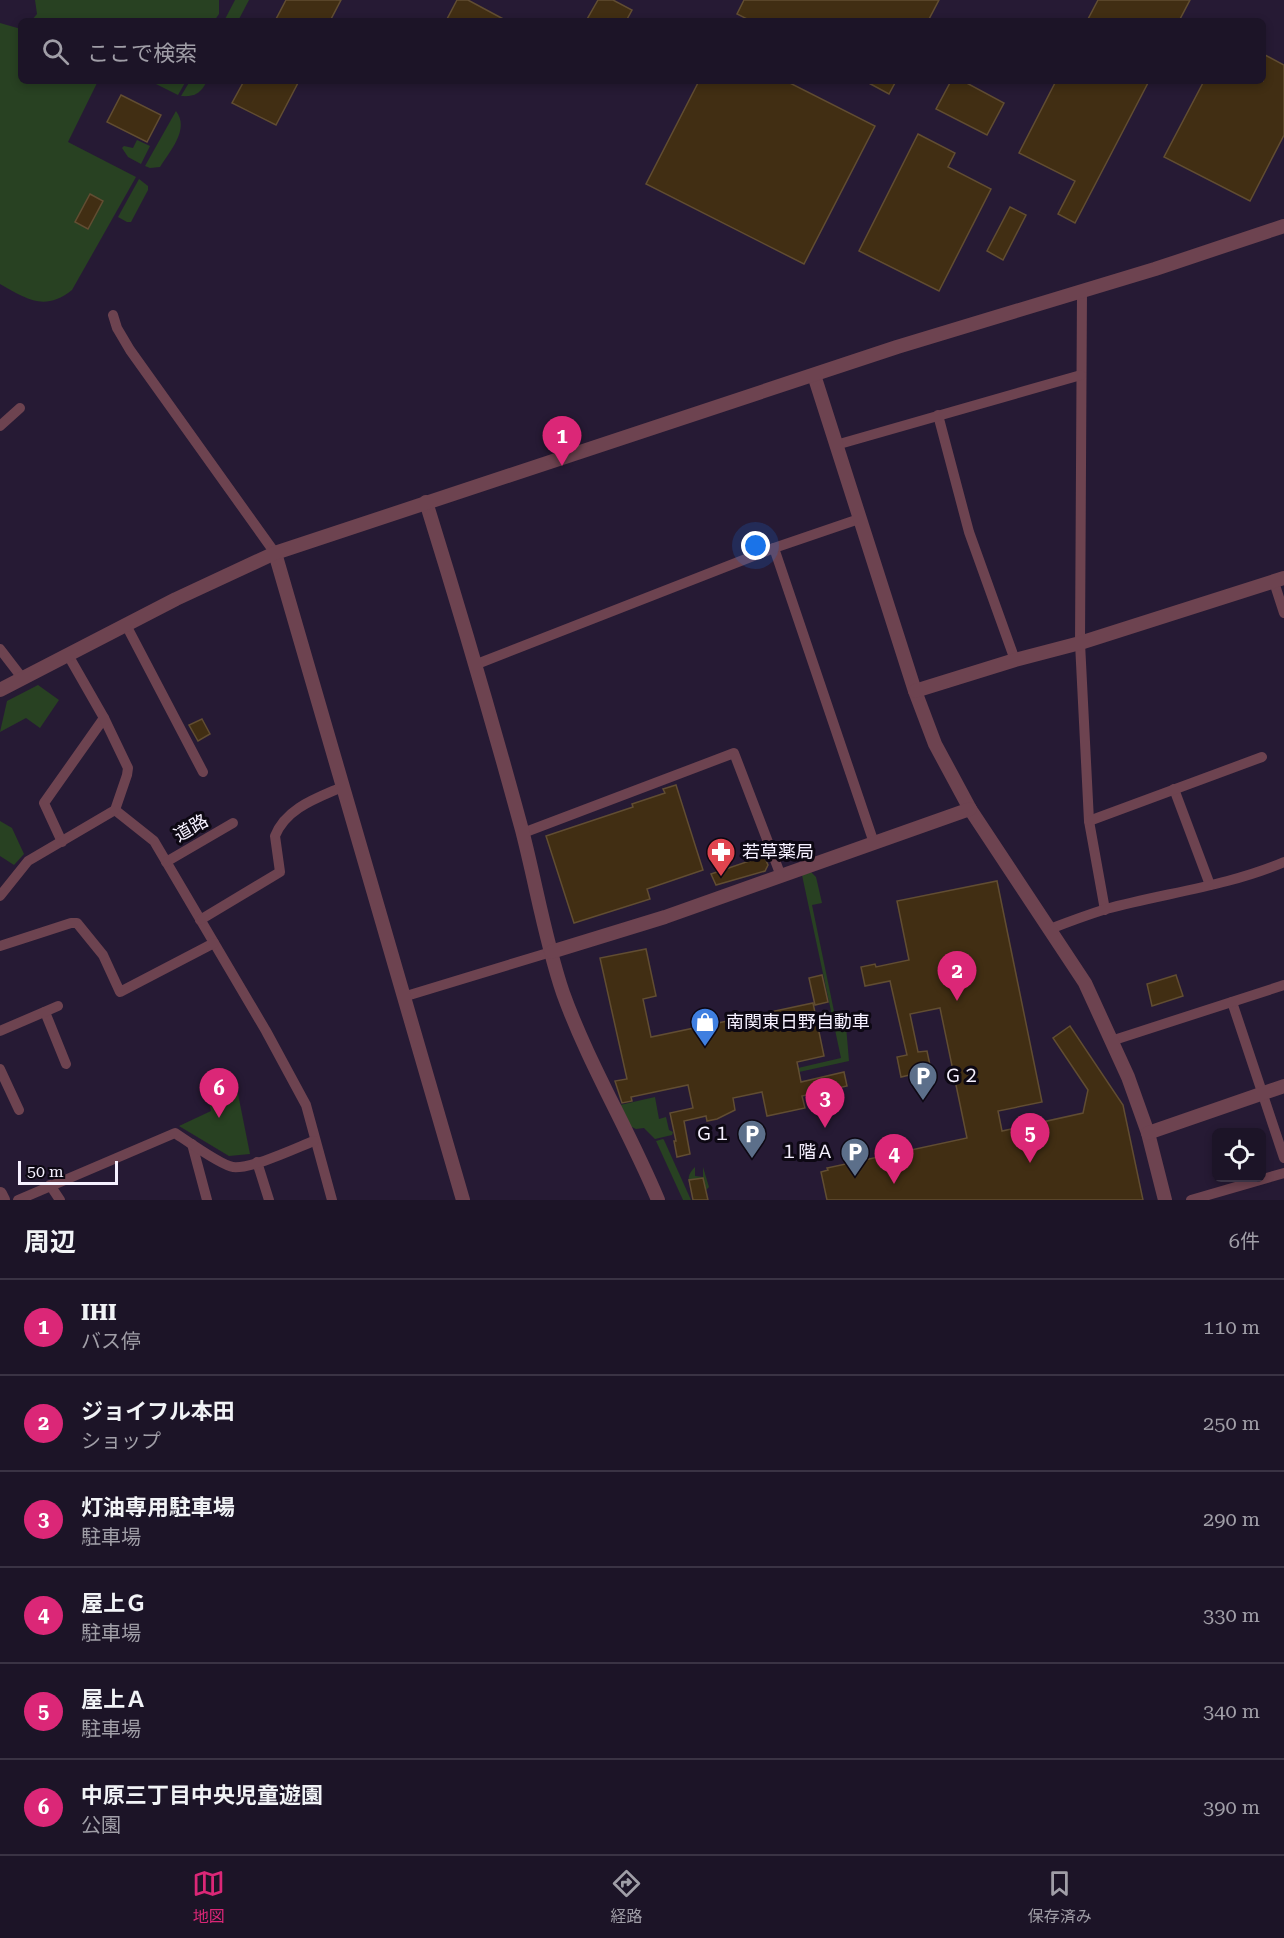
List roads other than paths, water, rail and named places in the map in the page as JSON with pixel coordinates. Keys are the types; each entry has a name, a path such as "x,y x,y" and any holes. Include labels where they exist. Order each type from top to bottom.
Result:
{"street":[{"path":"0,690 126,625 275,553 897,347 1284,226"},
{"path":"1082,291 1080,644 1089,821 1105,910"},
{"path":"113,315 117,328 130,350 275,553 463,1200"},
{"path":"813,375 915,692 935,744 970,809 1085,983 1128,1077 1148,1133 1166,1200"},
{"path":"836,445 1081,375"},
{"path":"0,426 20,408"},
{"path":"939,415 969,532 1015,660"},
{"path":"426,502 477,664 523,833 551,952 566,1000 591,1062 658,1200"},
{"path":"477,664 774,548 859,519"},
{"path":"774,548 874,843"},
{"path":"915,692 1015,660 1080,644 1279,580 1284,614"},
{"path":"126,625 203,772"},
{"path":"0,649 23,679"},
{"path":"0,896 28,861 115,810 128,775 128,768 104,718 68,655"},
{"path":"62,842 44,803 104,718"},
{"path":"523,833 734,753 781,876"},
{"path":"1089,821 1262,757"},
{"path":"200,920 280,872 275,836 277,831 298,807 342,787"},
{"path":"1174,789 1210,885"},
{"path":"403,997 665,917 970,809"},
{"path":"115,810 154,841 306,1105 332,1200"},
{"name":"道路","path":"166,862 233,823"},
{"path":"1050,929 1105,910 1210,885 1284,862"},
{"path":"0,946 77,923 103,955 120,992 214,943"},
{"path":"1111,1041 1284,985"},
{"path":"1232,1002 1284,1158"},
{"path":"0,1031 58,1006"},
{"path":"45,1012 66,1064"},
{"path":"0,1070 19,1110"},
{"path":"1148,1133 1284,1086"},
{"path":"18,1200 176,1133 231,1167 257,1162 315,1141"},
{"path":"192,1144 207,1200"},
{"path":"257,1162 268,1200"},
{"path":"1191,1200 1216,1197 1284,1173"},
{"path":"50,1185 60,1200"},
{"path":"0,1194 3,1200"}],"place":[{"name":"IHI","path":"562,466"},
{"name":"若草薬局","path":"721,878"},
{"name":"ジョイフル本田","path":"957,1001"},
{"name":"南関東日野自動車","path":"705,1048"},
{"name":"Ｇ２","path":"923,1102"},
{"name":"中原三丁目中央児童遊園","path":"219,1118"},
{"name":"灯油専用駐車場","path":"825,1128"},
{"name":"Ｇ１","path":"752,1160"},
{"name":"屋上Ａ","path":"1030,1163"},
{"name":"１階Ａ","path":"855,1178"},
{"name":"屋上Ｇ","path":"894,1184"}]}
